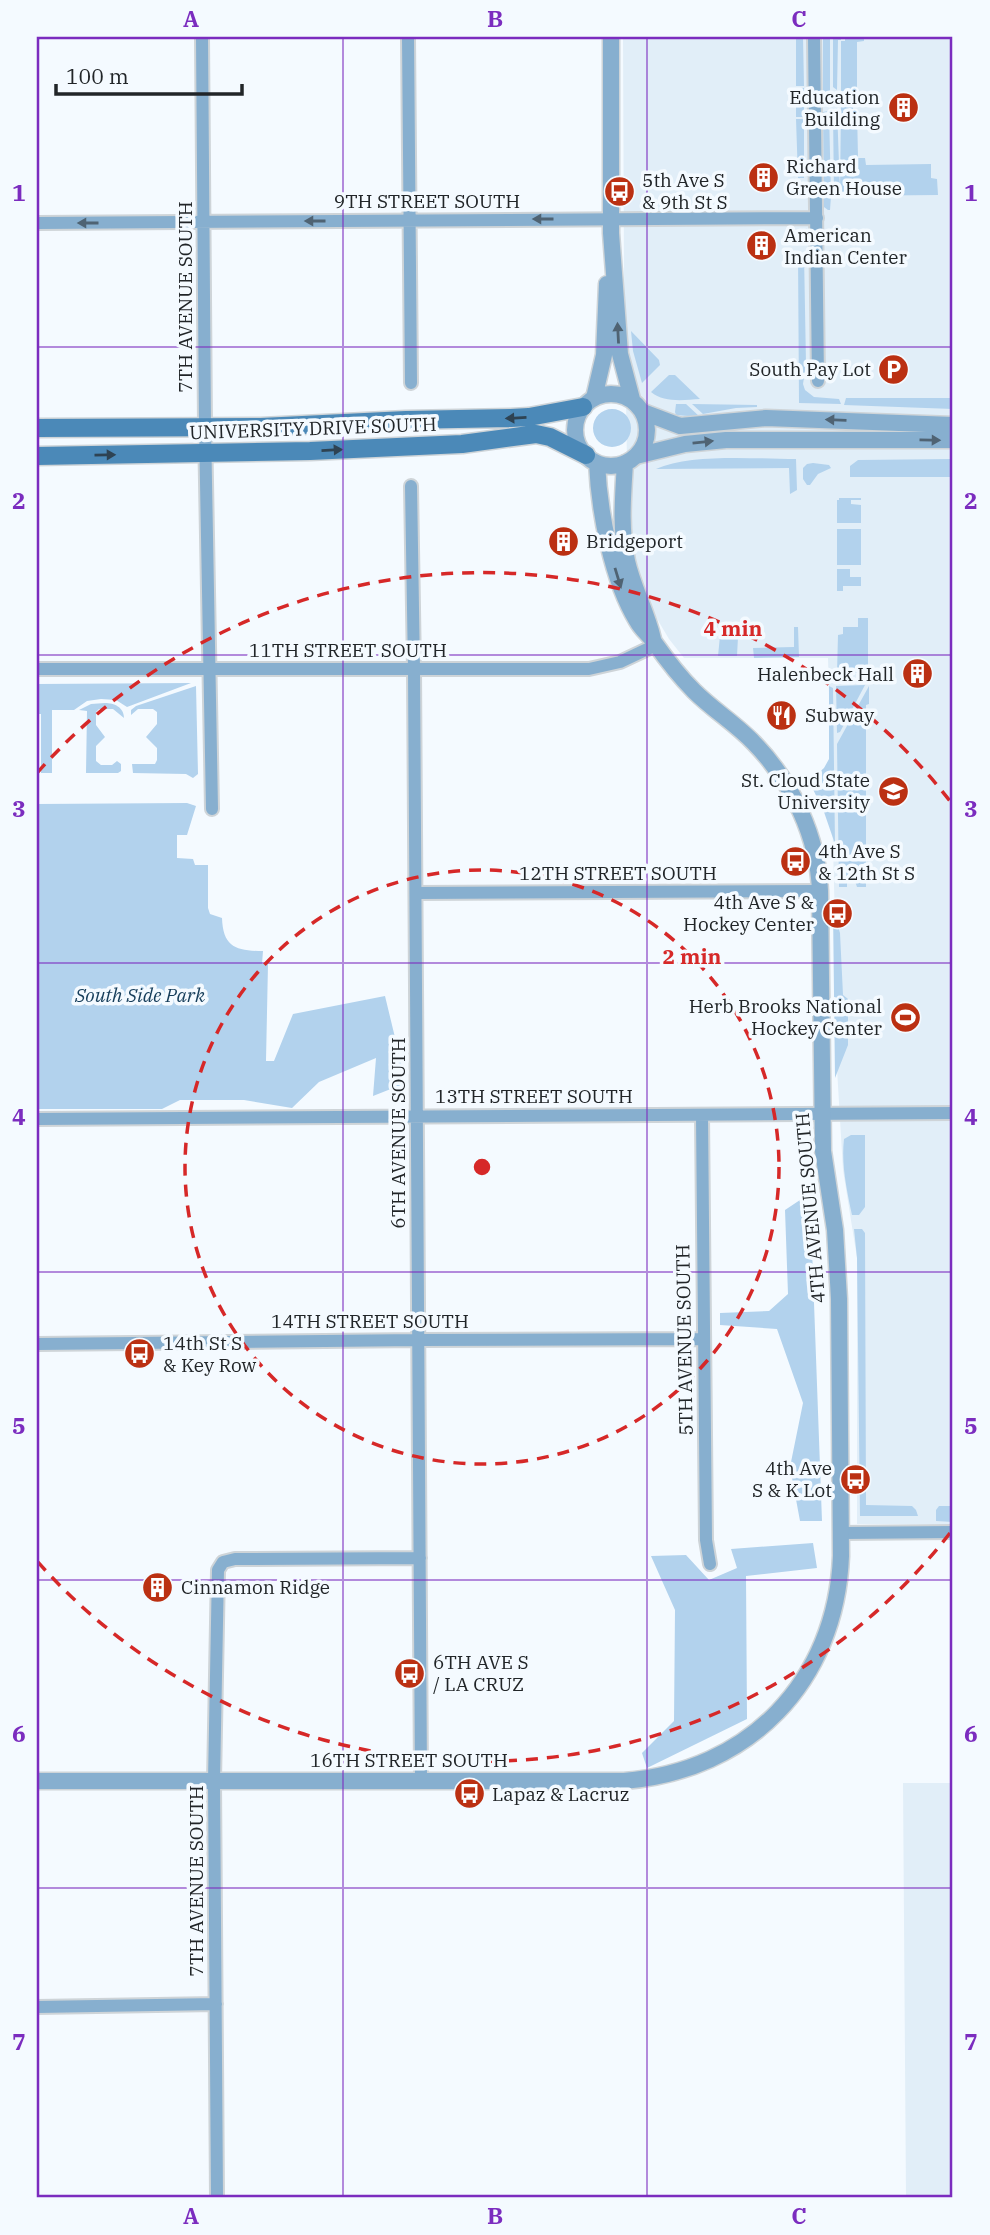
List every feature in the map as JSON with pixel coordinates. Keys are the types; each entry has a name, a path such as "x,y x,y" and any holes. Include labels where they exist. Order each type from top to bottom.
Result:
{"main road":[{"name":"UNIVERSITY DRIVE SOUTH","path":"37,428 261,427 511,418 530,417 588,402"},
{"name":"UNIVERSITY DRIVE SOUTH","path":"37,456 274,452 462,444 536,434 550,437 591,459"}],"street":[{"name":"7TH AVENUE SOUTH","path":"202,37 205,453 212,808"},
{"path":"408,37 411,383"},
{"path":"611,37 611,226 619,347 632,399 643,412 647,423 643,447 631,460 622,514 630,571 649,619 654,643"},
{"path":"814,37 818,381"},
{"name":"9TH STREET SOUTH","path":"37,223 410,220 611,226 817,218"},
{"path":"611,226 604,355 588,402 575,426 576,437 591,459 623,595 638,623 654,643"},
{"path":"588,402 613,393 632,399"},
{"path":"643,412 680,426 765,418 953,425"},
{"path":"591,459 616,466 685,444 726,440 953,440"},
{"name":"6TH AVENUE SOUTH","path":"411,486 421,1781"},
{"name":"11TH STREET SOUTH","path":"37,669 597,668 620,662 654,643"},
{"name":"4TH AVENUE SOUTH","path":"654,643 695,692 755,744 788,787 812,843 820,891 824,1160 837,1262 841,1532 838,1588 827,1632 813,1662 797,1690 767,1723"},
{"name":"12TH STREET SOUTH","path":"416,894 820,891"},
{"name":"13TH STREET SOUTH","path":"37,1119 953,1113"},
{"name":"5TH AVENUE SOUTH","path":"702,1115 706,1539 710,1564"},
{"name":"14TH STREET SOUTH","path":"37,1344 418,1339 704,1339"},
{"path":"841,1532 953,1532"},
{"name":"7TH AVENUE SOUTH","path":"217,2198 214,1781 216,1584 220,1564 231,1559 245,1558 420,1558"},
{"name":"16TH STREET SOUTH","path":"37,1781 624,1782 678,1773 709,1761 750,1738 767,1723"},
{"path":"37,2007 216,2004"}],"shaded area":[{"name":"St. Cloud State University","path":"623,37 953,37 953,1524 857,1524 857,1258 843,1170 837,1069 828,658 684,658 650,607 633,559 628,527"},
{"path":"903,1783 953,1783 953,2198 906,2198"}],"green space":[{"path":"796,37 803,37 804,86 796,86"},
{"path":"823,37 830,37 830,93 823,93"},
{"path":"833,37 841,37 841,40 838,40 837,90 833,87"},
{"path":"845,37 864,37 864,41 857,42 857,91 853,93 841,93 841,41 845,41"},
{"path":"796,88 804,88 804,117 796,117"},
{"path":"841,105 853,105 853,110 857,110 858,158 865,158 866,165 931,164 931,178 937,179 938,195 834,196 833,111 837,108 840,192"},
{"path":"829,111 831,196 828,210 824,207 823,112"},
{"path":"796,119 804,119 804,178 798,178"},
{"path":"798,254 804,254 806,364 803,384 805,390 814,397 839,399 841,404 799,403"},
{"path":"631,331 659,360 660,365 642,383 633,351"},
{"path":"669,375 675,375 700,399 668,399 651,392"},
{"path":"846,398 953,398 953,409 844,405"},
{"path":"676,404 686,404 700,417 676,415"},
{"path":"692,404 757,405 757,407 703,414"},
{"path":"612,409 625,415 631,428 625,441 612,447 599,441 593,428 599,415"},
{"path":"705,459 796,459 797,490 790,494 789,468 656,469"},
{"path":"953,459 953,477 850,477 850,466 858,460"},
{"path":"813,463 829,465 831,468 818,474 810,485 807,485 803,479 803,468"},
{"path":"839,498 861,498 851,500 851,504 861,505 861,523 837,523"},
{"path":"837,529 861,529 861,565 837,565"},
{"path":"837,569 850,569 850,577 861,577 861,586 843,586 843,591 837,591"},
{"path":"858,618 868,618 868,673 837,673 838,635 843,634 843,627 858,627"},
{"path":"794,627 798,627 799,657 754,658 753,648 794,647"},
{"path":"720,636 738,637 737,656 718,656"},
{"path":"191,683 127,707 116,700 101,699 87,701 74,710 52,710 52,773 41,773 41,714 37,714 37,684"},
{"path":"865,685 840,732 837,733 836,686"},
{"path":"196,686 198,774 193,778 186,774 133,773 132,764 155,764 157,760 157,748 146,737 157,724 157,712 153,709 138,709 131,715 131,710"},
{"path":"829,686 833,688 835,844 809,781 824,768 829,759"},
{"path":"869,686 869,704 866,705 866,887 857,887 855,881 847,881 847,887 839,887 837,744"},
{"path":"91,704 118,706 124,718 113,709 99,709 96,712 96,725 105,737 96,746 96,761 101,765 112,765 117,761 121,764 121,771 86,773 87,711 79,710"},
{"name":"South Side Park","path":"187,803 196,806 187,835 177,835 177,858 193,859 195,865 208,865 210,914 222,918 228,941 245,950 263,951 262,964 268,964 266,1061 274,1061 293,1014 385,996 406,1083 373,1096 376,1058 319,1082 292,1108 244,1100 180,1100 162,1109 37,1109 37,804"},
{"path":"833,909 840,933 843,995 848,999 848,1045 835,1078"},
{"path":"851,1135 865,1135 865,1207 859,1215 852,1215 844,1168 844,1139"},
{"path":"806,1196 812,1248 822,1521 800,1521 790,1467 803,1403 777,1329 720,1325 720,1313 769,1311 788,1294 785,1210"},
{"path":"854,1229 862,1229 865,1233 866,1505 912,1506 918,1516 860,1516 857,1258"},
{"path":"939,1506 953,1506 953,1522 936,1521 936,1510"},
{"path":"813,1543 817,1568 746,1576 747,1719 647,1768 642,1753 674,1721 675,1610 651,1556 686,1555 709,1580 737,1568 731,1549"}],"place":[{"name":"Education Building","path":"903,108"},
{"name":"Richard Green House","path":"763,177"},
{"name":"5th Ave S & 9th St S","path":"619,191"},
{"name":"American Indian Center","path":"761,246"},
{"name":"South Pay Lot","path":"894,369"},
{"name":"Bridgeport","path":"563,541"},
{"name":"Halenbeck Hall","path":"917,674"},
{"name":"Subway","path":"782,715"},
{"name":"St. Cloud State University","path":"893,791"},
{"name":"4th Ave S & 12th St S","path":"795,862"},
{"name":"4th Ave S & Hockey Center","path":"837,913"},
{"name":"Herb Brooks National Hockey Center","path":"905,1017"},
{"name":"14th St S & Key Row","path":"140,1354"},
{"name":"4th Ave S & K Lot","path":"855,1479"},
{"name":"Cinnamon Ridge","path":"158,1587"},
{"name":"6TH AVE S / LA CRUZ","path":"410,1673"},
{"name":"Lapaz & Lacruz","path":"469,1794"}]}
